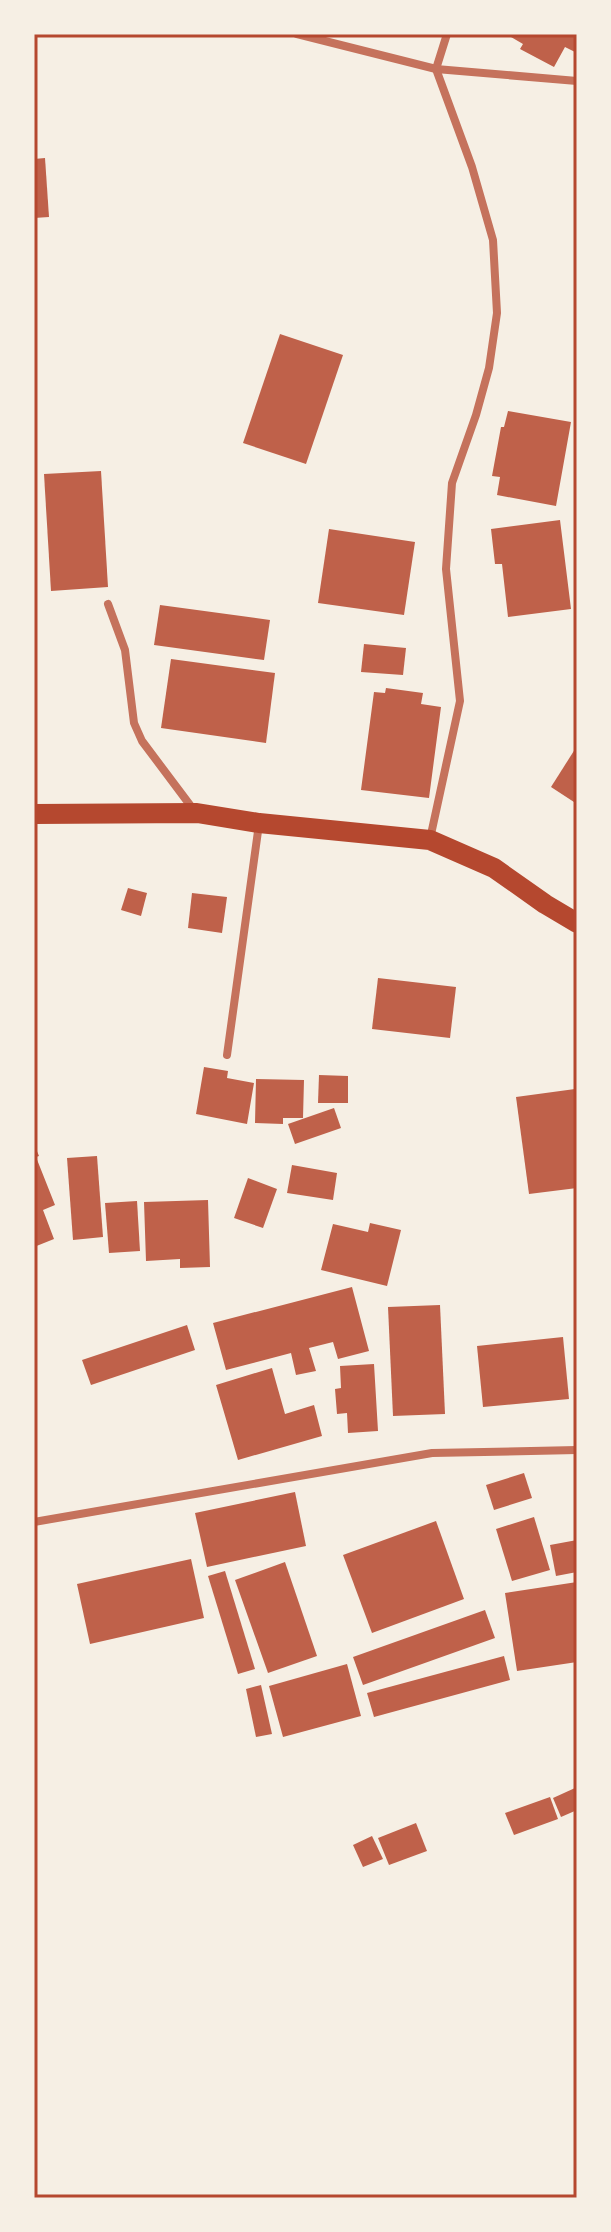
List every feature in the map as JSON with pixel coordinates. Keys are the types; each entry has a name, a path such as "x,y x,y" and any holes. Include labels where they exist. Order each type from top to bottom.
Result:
{"main road":[{"path":"34,814 197,813 259,823 430,840 494,868 577,923"}],"street":[{"path":"297,34 436,69 577,81"},
{"path":"430,840 460,701 446,569 452,483 489,368 497,313 493,240 472,167 436,69 447,34"},
{"path":"108,604 125,650 134,723 142,741 197,813"},
{"path":"227,1055 259,823"},
{"path":"34,1522 432,1453 577,1450"}],"building":[{"path":"506,34 577,34 577,53 565,47 554,67 520,49 523,44"},
{"path":"45,158 49,217 34,218 34,159"},
{"path":"280,334 343,355 306,464 243,443"},
{"path":"508,411 571,422 556,506 497,495 500,477 492,476 501,427 504,427"},
{"path":"101,471 108,587 51,591 44,474"},
{"path":"560,520 571,609 508,617 502,564 495,564 491,529"},
{"path":"329,529 415,542 404,615 318,603"},
{"path":"160,605 270,620 264,660 154,645"},
{"path":"364,644 406,648 403,675 361,672"},
{"path":"171,659 275,673 266,743 161,728"},
{"path":"386,688 423,693 421,704 441,707 429,798 361,790 374,692 385,693"},
{"path":"577,746 577,804 551,787"},
{"path":"128,888 147,893 141,916 121,910"},
{"path":"192,893 227,897 222,933 188,928"},
{"path":"378,978 456,987 450,1038 372,1029"},
{"path":"204,1067 228,1071 227,1078 254,1083 247,1124 196,1114"},
{"path":"319,1075 348,1076 348,1103 318,1103"},
{"path":"256,1079 304,1080 303,1118 283,1118 283,1124 255,1123"},
{"path":"575,1089 577,1188 529,1194 516,1097"},
{"path":"334,1108 341,1128 295,1144 288,1124"},
{"path":"34,1144 55,1205 43,1210 54,1239 34,1247"},
{"path":"97,1156 103,1237 73,1240 67,1158"},
{"path":"292,1165 337,1173 333,1200 287,1193"},
{"path":"248,1178 277,1189 263,1228 234,1218"},
{"path":"208,1200 210,1267 180,1268 180,1259 146,1261 144,1202"},
{"path":"137,1201 140,1251 109,1253 105,1203"},
{"path":"370,1223 401,1230 387,1286 321,1270 333,1224 368,1232"},
{"path":"352,1287 369,1351 338,1359 333,1342 309,1348 316,1371 296,1375 291,1353 226,1370 213,1323"},
{"path":"440,1305 445,1414 393,1416 388,1307"},
{"path":"187,1325 195,1350 91,1385 82,1360"},
{"path":"563,1337 569,1399 483,1407 477,1346"},
{"path":"374,1364 378,1431 348,1433 347,1413 337,1414 335,1389 341,1388 340,1366"},
{"path":"272,1368 285,1414 314,1405 322,1436 238,1460 216,1385"},
{"path":"524,1473 532,1498 494,1510 486,1485"},
{"path":"295,1492 306,1546 207,1567 195,1513"},
{"path":"534,1517 550,1570 512,1581 496,1529"},
{"path":"436,1521 464,1599 372,1633 343,1555"},
{"path":"577,1540 577,1572 556,1576 550,1545"},
{"path":"191,1559 204,1618 90,1644 77,1584"},
{"path":"285,1562 317,1656 268,1673 235,1580"},
{"path":"225,1571 255,1669 238,1674 208,1576"},
{"path":"577,1582 577,1662 517,1671 505,1593"},
{"path":"485,1610 495,1638 363,1685 353,1657"},
{"path":"504,1656 510,1680 374,1717 367,1693"},
{"path":"347,1664 361,1716 283,1737 269,1686"},
{"path":"261,1685 272,1734 256,1737 246,1689"},
{"path":"575,1788 577,1810 561,1817 553,1798"},
{"path":"550,1797 558,1819 514,1835 505,1813"},
{"path":"416,1823 427,1851 389,1865 378,1838"},
{"path":"372,1836 383,1859 363,1867 353,1845"}]}
